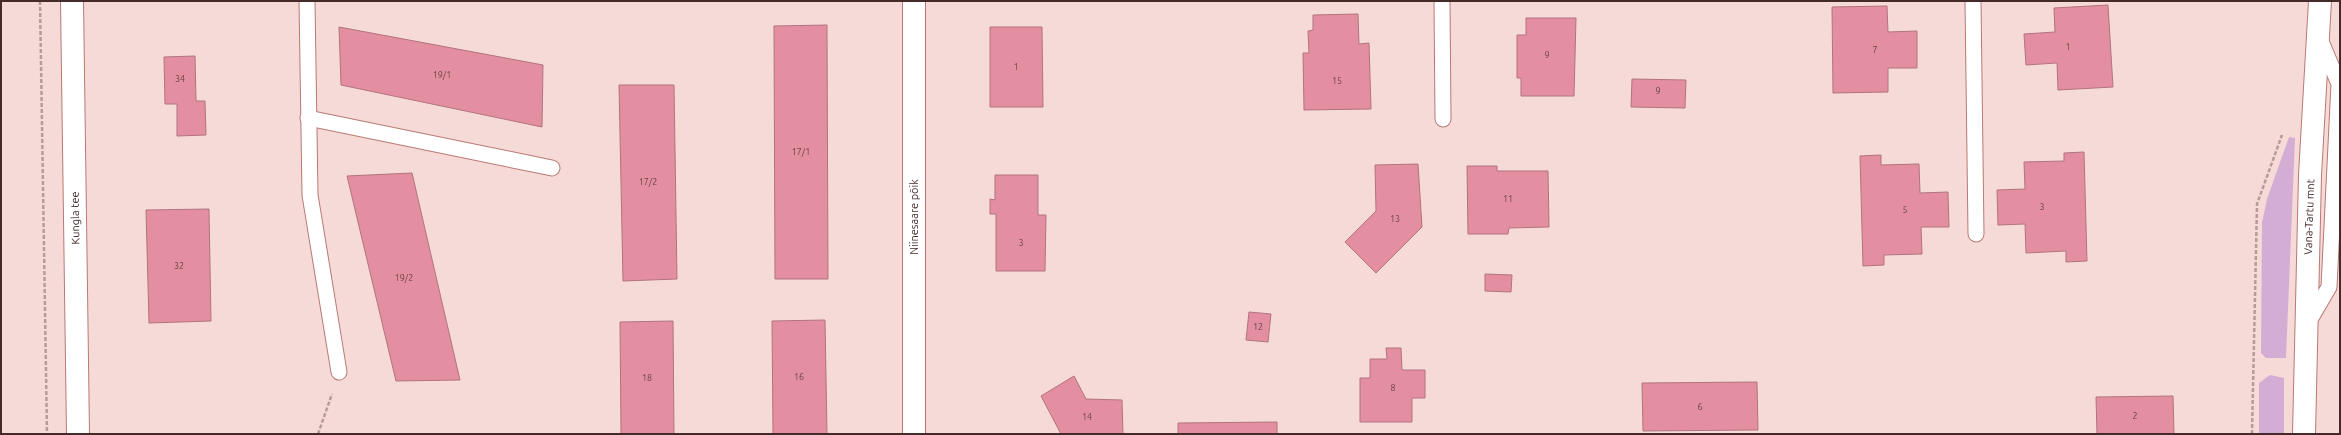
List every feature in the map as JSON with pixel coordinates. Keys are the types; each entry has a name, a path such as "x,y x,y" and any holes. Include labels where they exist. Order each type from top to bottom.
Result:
{"street":[{"name":"Kungla tee","path":"72,1 78,434"},
{"name":"Niinesaare põik","path":"914,1 914,434"},
{"name":"Vana-Tartu mnt","path":"2304,434 2310,175 2320,1"}],"lane":[{"path":"307,1 310,195 339,372"},
{"path":"1442,1 1443,119"},
{"path":"1973,1 1976,234"},
{"path":"308,118 552,168"}],"path":[{"path":"40,1 47,434"},
{"path":"2252,434 2257,204 2282,136 2282,128"},
{"path":"318,434 339,372"}],"shaded area":[{"path":"2289,137 2295,138 2286,358 2266,358 2261,353 2262,223 2267,199"},
{"path":"2270,375 2284,378 2284,434 2259,434 2259,383"}],"building":[{"path":"2108,5 2113,87 2058,90 2057,63 2026,65 2024,34 2055,32 2054,8"},
{"path":"1887,6 1888,32 1917,31 1917,68 1888,68 1888,92 1833,93 1832,7"},
{"path":"1358,14 1359,44 1369,43 1371,109 1304,110 1303,53 1309,53 1308,31 1313,30 1313,15"},
{"path":"1526,18 1576,18 1574,96 1521,96 1521,78 1517,78 1517,35 1526,35"},
{"path":"827,25 828,279 775,279 774,26"},
{"path":"339,27 543,65 542,127 341,85"},
{"path":"990,27 1042,27 1043,107 990,107"},
{"path":"195,56 196,101 205,101 206,135 177,136 177,104 165,104 164,57"},
{"path":"1632,79 1686,80 1685,108 1631,107"},
{"path":"619,85 674,85 677,279 623,281"},
{"path":"2084,152 2087,261 2066,262 2066,251 2026,253 2025,224 1998,225 1997,190 2025,189 2024,162 2064,161 2064,153"},
{"path":"1881,155 1881,165 1919,164 1920,193 1948,192 1949,227 1921,227 1922,254 1884,255 1884,265 1863,266 1860,156"},
{"path":"1418,164 1422,227 1376,273 1345,242 1376,211 1375,165"},
{"path":"1467,166 1497,166 1497,171 1548,171 1549,227 1509,228 1508,234 1468,234"},
{"path":"412,173 460,380 396,381 347,176"},
{"path":"995,175 1038,175 1038,215 1046,215 1045,271 996,271 996,214 990,214 990,199 995,200"},
{"path":"209,209 211,321 149,323 146,210"},
{"path":"1485,274 1512,275 1511,292 1485,291"},
{"path":"1249,312 1271,314 1268,342 1246,340"},
{"path":"825,320 827,434 773,434 772,321"},
{"path":"673,321 674,434 621,434 620,322"},
{"path":"1386,348 1401,348 1402,370 1425,370 1425,398 1412,398 1412,422 1360,422 1360,378 1370,378 1370,359 1387,359"},
{"path":"1074,376 1086,399 1122,400 1123,434 1061,434 1041,396"},
{"path":"1757,382 1758,430 1643,431 1642,383"},
{"path":"2173,396 2174,434 2097,434 2096,397"},
{"path":"1277,422 1277,434 1178,434 1178,423"}]}
